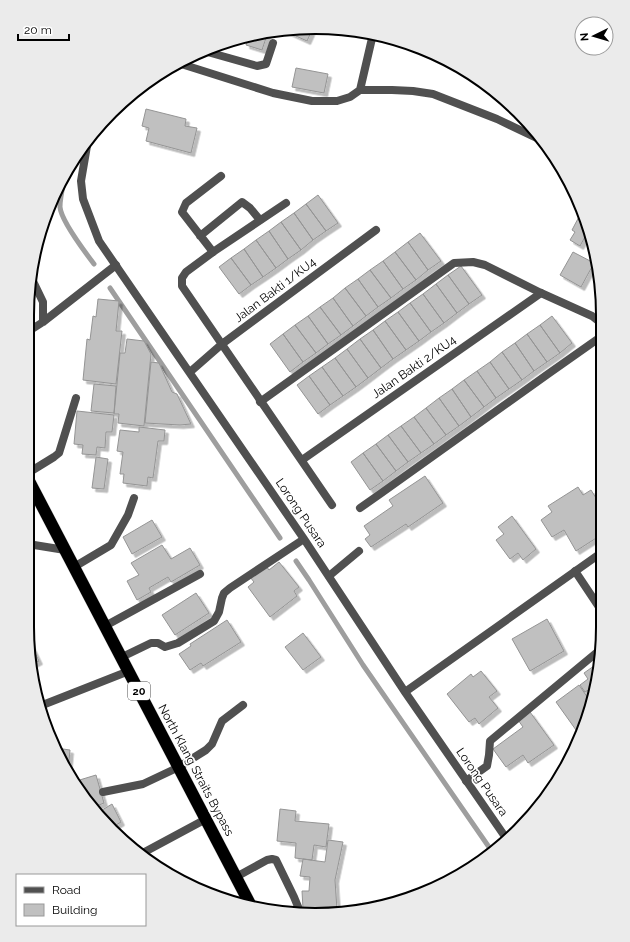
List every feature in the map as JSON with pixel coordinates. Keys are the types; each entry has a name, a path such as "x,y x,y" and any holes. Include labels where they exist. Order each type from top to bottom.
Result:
{"highway":[{"name":"North Klang Straits Bypass","path":"34,491 248,900"}],"street":[{"path":"360,90 372,39"},
{"path":"212,53 257,66 266,64 273,44"},
{"path":"186,66 273,93 312,101 337,101 350,97 360,90 399,90 433,94 531,135"},
{"name":"Lorong Pusara","path":"86,152 81,181 83,199 99,241 304,539 405,692 504,835"},
{"path":"213,252 182,212 186,203 221,176"},
{"path":"200,236 242,202 250,208 260,220"},
{"path":"286,203 186,272 182,278 182,286 332,505"},
{"name":"Jalan Bakti 1/KU4","path":"190,372 222,344 376,230"},
{"path":"260,402 454,263 473,262 485,265 596,319"},
{"path":"34,328 116,264"},
{"path":"36,286 44,302 43,322"},
{"name":"Jalan Bakti 2/KU4","path":"302,460 541,293"},
{"path":"360,508 596,340"},
{"path":"34,469 59,453 76,398"},
{"path":"74,567 111,545 128,515 134,498"},
{"path":"122,657 151,643 158,643 165,647 178,643 214,621 220,612 224,593 304,539"},
{"path":"34,545 65,550"},
{"path":"329,576 359,551"},
{"path":"405,692 596,556"},
{"path":"575,571 596,602"},
{"path":"105,626 200,574"},
{"path":"466,781 487,766 490,741 595,654"},
{"path":"45,704 129,671"},
{"path":"103,792 143,784 179,767 206,750 212,744 222,721 243,705"},
{"path":"146,851 206,819"},
{"path":"236,877 267,860 276,860 298,907"}],"building":[{"path":"310,34 307,41 294,35"},
{"path":"266,38 262,50 246,45 247,43"},
{"path":"296,68 328,74 324,93 292,87"},
{"path":"146,109 186,119 185,126 197,128 191,153 146,141 149,128 142,126"},
{"path":"318,195 338,223 326,231 306,204"},
{"path":"306,204 326,231 313,240 294,213"},
{"path":"294,213 313,240 301,250 281,222"},
{"path":"579,218 585,238 580,246 570,240 575,232 572,230"},
{"path":"281,222 301,250 288,259 269,231"},
{"path":"269,231 288,259 276,268 256,240"},
{"path":"420,233 441,261 428,270 408,242"},
{"path":"256,240 276,268 263,277 244,249"},
{"path":"408,242 428,270 416,280 395,252"},
{"path":"244,249 263,277 251,285 231,258"},
{"path":"395,252 416,280 403,289 383,261"},
{"path":"573,252 591,262 592,267 581,287 560,275"},
{"path":"231,258 251,285 239,294 219,267"},
{"path":"383,261 403,289 391,298 370,270"},
{"path":"461,266 482,295 469,304 448,275"},
{"path":"370,270 391,298 378,307 358,279"},
{"path":"448,275 469,304 457,313 436,284"},
{"path":"358,279 378,307 366,316 345,288"},
{"path":"436,284 457,313 444,323 423,294"},
{"path":"345,288 366,316 353,326 333,298"},
{"path":"423,294 444,323 431,332 410,303"},
{"path":"333,298 353,326 341,335 320,307"},
{"path":"98,299 119,301 116,331 122,331 116,384 83,380 87,339 90,340 93,316 96,317"},
{"path":"410,303 431,332 419,341 398,312"},
{"path":"320,307 341,335 328,344 308,316"},
{"path":"398,312 419,341 406,350 385,321"},
{"path":"308,316 328,344 316,353 295,325"},
{"path":"552,316 572,343 560,353 540,325"},
{"path":"385,321 406,350 393,359 373,330"},
{"path":"295,325 316,353 303,362 283,334"},
{"path":"540,325 560,353 547,362 527,334"},
{"path":"373,330 393,359 381,368 360,339"},
{"path":"283,334 303,362 290,372 270,344"},
{"path":"527,334 547,362 534,371 515,343"},
{"path":"127,339 144,341 151,354 144,426 118,423 119,414 114,414 120,353 125,353"},
{"path":"360,339 381,368 368,378 347,349"},
{"path":"515,343 534,371 522,380 502,352"},
{"path":"347,349 368,378 356,387 335,358"},
{"path":"502,352 522,380 509,389 490,362"},
{"path":"335,358 356,387 343,396 322,367"},
{"path":"151,362 159,363 172,392 177,394 191,424 180,425 145,423"},
{"path":"490,362 509,389 496,398 477,371"},
{"path":"322,367 343,396 330,405 309,376"},
{"path":"477,371 496,398 484,407 464,380"},
{"path":"309,376 330,405 318,414 297,385"},
{"path":"464,380 484,407 471,417 452,389"},
{"path":"94,384 116,386 114,413 91,411"},
{"path":"452,389 471,417 459,426 439,398"},
{"path":"439,398 459,426 446,435 426,408"},
{"path":"426,408 446,435 434,444 414,417"},
{"path":"77,411 114,415 112,432 106,432 105,448 97,447 96,455 82,454 83,445 74,444"},
{"path":"414,417 434,444 421,453 401,426"},
{"path":"401,426 421,453 408,462 388,435"},
{"path":"139,427 165,430 164,441 158,441 153,478 148,477 147,486 123,483 124,474 120,474 123,452 117,451 120,430 139,432"},
{"path":"388,435 408,462 396,471 376,444"},
{"path":"376,444 396,471 383,481 363,453"},
{"path":"363,453 383,481 370,490 351,462"},
{"path":"96,457 108,459 104,489 92,488"},
{"path":"425,476 443,503 408,527 406,524 371,547 365,539 370,535 364,526 393,506 389,500"},
{"path":"578,487 583,495 591,490 596,498 596,538 576,551 564,530 552,537 541,520 552,512 548,506"},
{"path":"512,516 536,549 523,560 518,553 510,559 496,540 504,534 498,527"},
{"path":"152,520 162,537 132,554 123,537"},
{"path":"162,545 171,559 190,548 200,565 171,582 168,577 149,588 151,592 137,600 127,581 139,575 131,563"},
{"path":"279,562 299,587 294,591 297,596 270,617 248,587 254,582 250,577 265,565 269,570"},
{"path":"196,593 209,613 175,635 162,615"},
{"path":"547,619 564,651 530,671 512,639"},
{"path":"227,620 241,642 203,666 201,663 190,670 179,654 191,646 190,644"},
{"path":"303,633 321,657 303,670 285,647"},
{"path":"35,654 39,661 36,663"},
{"path":"594,666 589,690 585,692 580,685 588,679 584,673"},
{"path":"481,671 497,691 489,697 498,708 479,724 475,718 469,722 447,694 471,674 473,677"},
{"path":"579,685 587,697 577,729 576,730 556,702"},
{"path":"530,712 554,745 528,763 523,755 506,767 493,749 523,727 518,720"},
{"path":"62,749 70,750 69,762"},
{"path":"96,775 104,803 98,805 79,780"},
{"path":"112,804 121,822 116,825 102,810"},
{"path":"280,809 296,811 295,821 329,824 326,847 314,845 312,860 295,858 296,843 277,841"},
{"path":"328,840 343,842 335,880 337,907 303,907 302,891 309,891 310,877 300,876 303,859 325,862"}],"waterway":[{"path":"61,195 60,207 64,220 94,264"},
{"path":"110,288 280,538"},
{"path":"296,561 363,665 489,847"}]}
